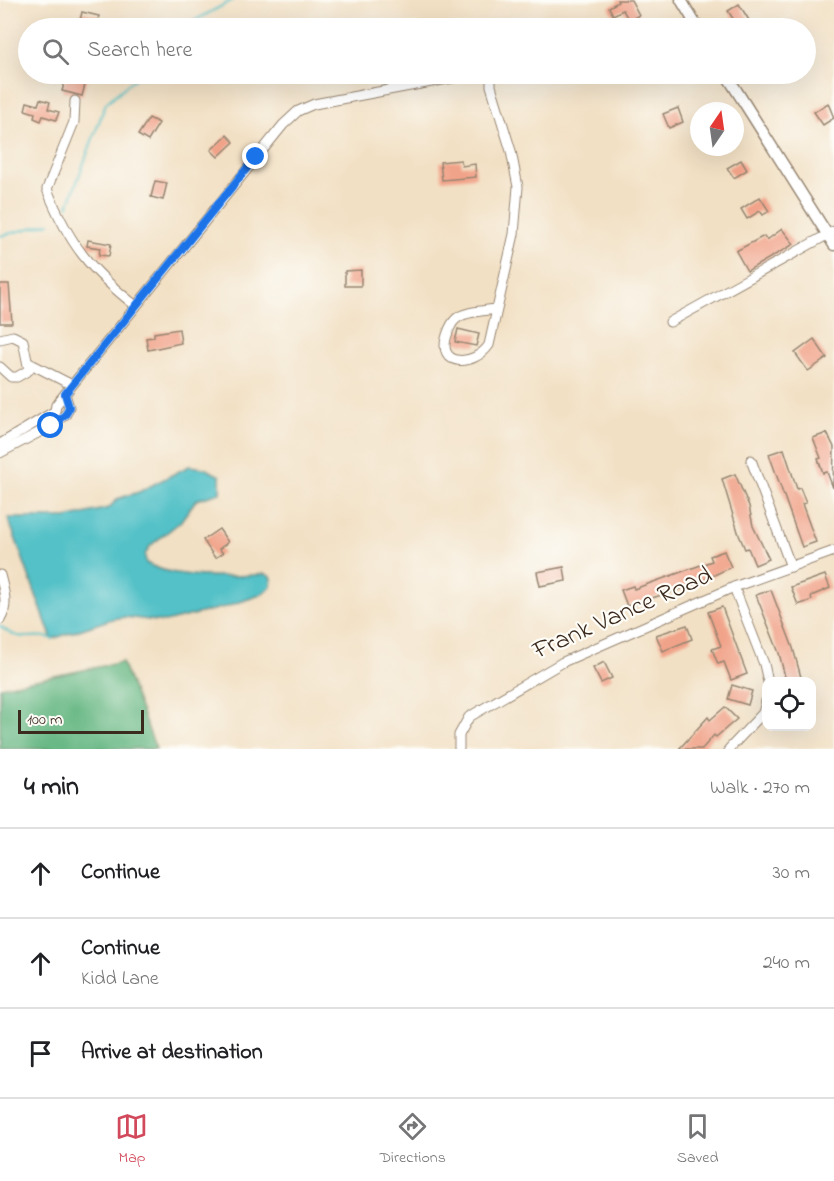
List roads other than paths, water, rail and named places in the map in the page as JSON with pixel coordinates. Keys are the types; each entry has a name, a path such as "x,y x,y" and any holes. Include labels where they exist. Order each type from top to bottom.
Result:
{"main road":[{"path":"681,0 692,18"},
{"path":"733,84 831,233 834,245"}],"street":[{"path":"0,444 55,411 56,405 256,157 298,111 314,104 421,84"},
{"path":"491,84 511,151 518,187 514,234 489,345 482,355 468,361 456,360 446,353 444,344 450,325 457,317 496,309"},
{"path":"75,101 74,122 47,189 73,245 106,281 136,306"},
{"path":"670,322 831,233"},
{"path":"0,339 13,336 23,341 30,370 17,377 11,377 0,368"},
{"path":"29,363 72,385"},
{"path":"0,453 60,418 69,407 65,394"},
{"path":"751,460 791,567"},
{"name":"Frank Vance Road","path":"459,749 459,735 469,717 531,679 613,638 734,587 834,551"},
{"path":"0,575 6,596 5,608 0,620"},
{"path":"734,587 767,677"},
{"path":"729,749 762,714"}],"water":[{"path":"189,466 204,468 220,476 220,493 196,500 180,522 150,546 145,555 146,563 188,575 266,574 272,578 271,587 260,595 225,607 165,622 125,617 112,619 52,639 8,518 66,518 109,508 117,499 139,492"}],"waterway":[{"path":"199,18 233,0"},
{"path":"68,206 106,103 128,84"},
{"path":"0,236 50,223"},
{"path":"0,626 22,637 40,636 53,639"}]}
